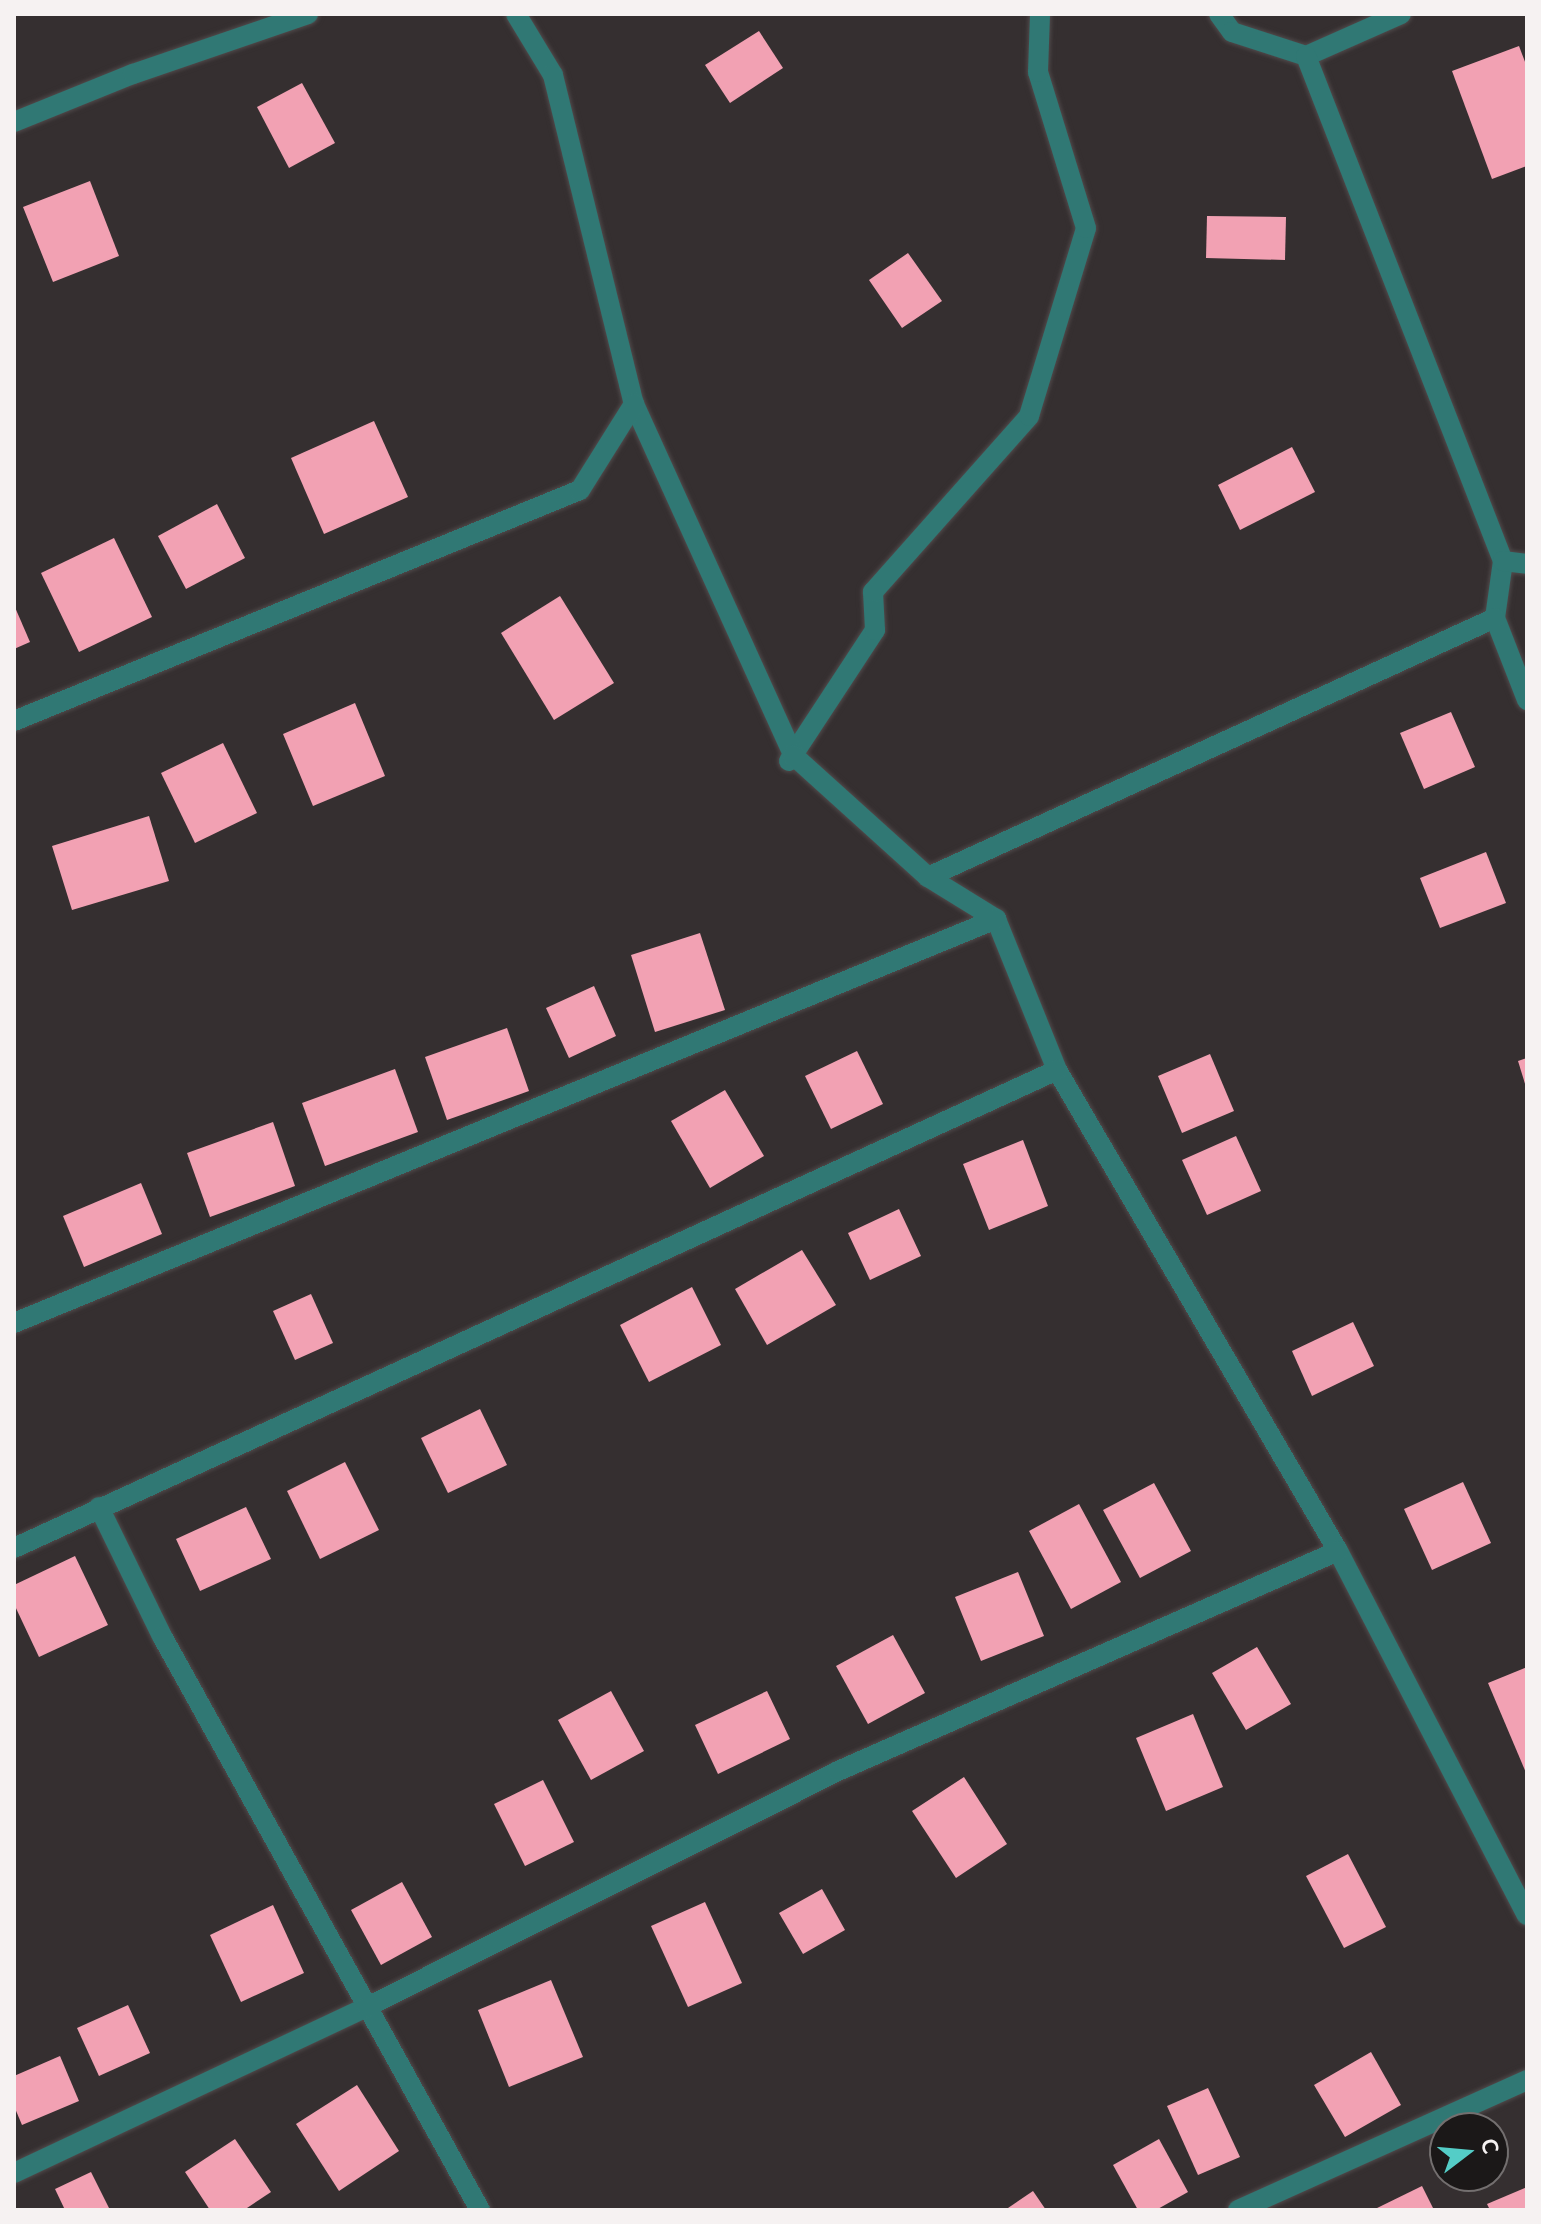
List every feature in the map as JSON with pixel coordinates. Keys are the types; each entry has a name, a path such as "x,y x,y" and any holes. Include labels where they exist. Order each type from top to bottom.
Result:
{"street":[{"path":"14,122 133,74 308,14"},
{"path":"516,14 553,75 634,404 791,758 928,877 996,919 1057,1070 1338,1551 1527,1915"},
{"path":"791,758 875,630 873,592 1029,416 1086,228 1038,72 1040,14"},
{"path":"1219,14 1232,32 1306,56 1401,14"},
{"path":"1306,56 1503,561 1495,618 1527,700"},
{"path":"14,721 580,490 634,404"},
{"path":"1503,561 1527,564"},
{"path":"928,877 1495,618"},
{"path":"14,1323 996,919"},
{"path":"14,1548 1057,1070"},
{"path":"99,1507 162,1636 480,2210"},
{"path":"14,2173 367,2007 838,1771 1338,1551"},
{"path":"1238,2210 1527,2080"}],"building":[{"path":"759,31 783,68 730,103 705,65"},
{"path":"1519,46 1527,67 1527,166 1492,179 1452,71"},
{"path":"302,83 335,143 289,168 257,107"},
{"path":"90,181 119,256 53,282 23,207"},
{"path":"1207,216 1286,217 1285,260 1206,258"},
{"path":"908,253 942,301 902,328 869,280"},
{"path":"374,421 408,497 324,534 291,458"},
{"path":"1292,447 1315,492 1240,530 1218,485"},
{"path":"217,504 245,558 186,589 158,536"},
{"path":"114,538 152,617 79,652 41,573"},
{"path":"560,596 614,683 554,720 501,633"},
{"path":"14,605 30,642 14,649"},
{"path":"355,703 385,776 313,806 283,734"},
{"path":"1451,712 1475,767 1424,789 1400,733"},
{"path":"223,743 257,813 195,843 161,773"},
{"path":"149,816 169,881 72,910 52,846"},
{"path":"1486,852 1506,903 1440,928 1420,878"},
{"path":"700,933 725,1010 655,1032 631,955"},
{"path":"594,986 616,1036 569,1058 546,1008"},
{"path":"507,1028 529,1091 447,1120 425,1057"},
{"path":"857,1051 883,1104 831,1129 805,1076"},
{"path":"1210,1054 1234,1111 1182,1133 1158,1076"},
{"path":"1527,1058 1527,1087 1526,1087 1518,1061"},
{"path":"395,1069 418,1132 325,1166 302,1103"},
{"path":"725,1090 764,1156 710,1188 671,1121"},
{"path":"273,1122 295,1186 210,1217 187,1153"},
{"path":"1236,1136 1261,1191 1207,1215 1182,1160"},
{"path":"1023,1140 1048,1206 989,1230 963,1164"},
{"path":"141,1183 162,1234 84,1267 63,1216"},
{"path":"899,1209 921,1256 870,1280 848,1233"},
{"path":"802,1250 836,1305 767,1345 735,1289"},
{"path":"692,1287 721,1345 649,1382 620,1325"},
{"path":"311,1294 333,1343 295,1360 273,1311"},
{"path":"1353,1322 1374,1366 1312,1396 1292,1351"},
{"path":"480,1409 507,1465 448,1493 421,1438"},
{"path":"345,1462 379,1530 320,1559 287,1491"},
{"path":"1463,1482 1491,1543 1432,1570 1404,1509"},
{"path":"1154,1483 1191,1551 1140,1578 1103,1510"},
{"path":"1079,1504 1121,1582 1071,1609 1029,1531"},
{"path":"246,1507 271,1559 200,1591 176,1539"},
{"path":"75,1556 108,1625 39,1657 14,1604 14,1585"},
{"path":"1018,1572 1044,1636 981,1661 955,1597"},
{"path":"893,1635 925,1693 868,1724 836,1666"},
{"path":"1257,1647 1291,1704 1246,1730 1212,1673"},
{"path":"1527,1667 1527,1775 1488,1683"},
{"path":"611,1691 644,1751 591,1780 558,1720"},
{"path":"767,1691 790,1739 718,1774 695,1725"},
{"path":"1193,1714 1223,1787 1166,1811 1136,1738"},
{"path":"964,1777 1007,1844 956,1878 912,1811"},
{"path":"543,1780 574,1842 525,1866 494,1804"},
{"path":"1348,1854 1386,1927 1344,1948 1306,1876"},
{"path":"402,1882 432,1937 381,1965 351,1910"},
{"path":"822,1889 845,1930 803,1954 779,1913"},
{"path":"705,1902 742,1983 688,2007 651,1926"},
{"path":"273,1905 304,1973 241,2002 210,1935"},
{"path":"551,1980 583,2057 509,2087 478,2010"},
{"path":"128,2005 150,2053 99,2076 77,2028"},
{"path":"1371,2052 1401,2105 1345,2137 1314,2085"},
{"path":"60,2056 79,2101 22,2125 14,2106 14,2076"},
{"path":"357,2085 399,2151 339,2191 296,2124"},
{"path":"1208,2088 1240,2157 1198,2175 1167,2106"},
{"path":"235,2139 271,2192 244,2210 210,2210 185,2172"},
{"path":"1159,2139 1188,2192 1156,2210 1138,2210 1113,2165"},
{"path":"91,2172 110,2210 65,2210 55,2189"},
{"path":"1422,2186 1434,2210 1373,2210"},
{"path":"1527,2187 1527,2210 1490,2210 1487,2204"},
{"path":"1033,2191 1046,2210 1005,2210"}]}
